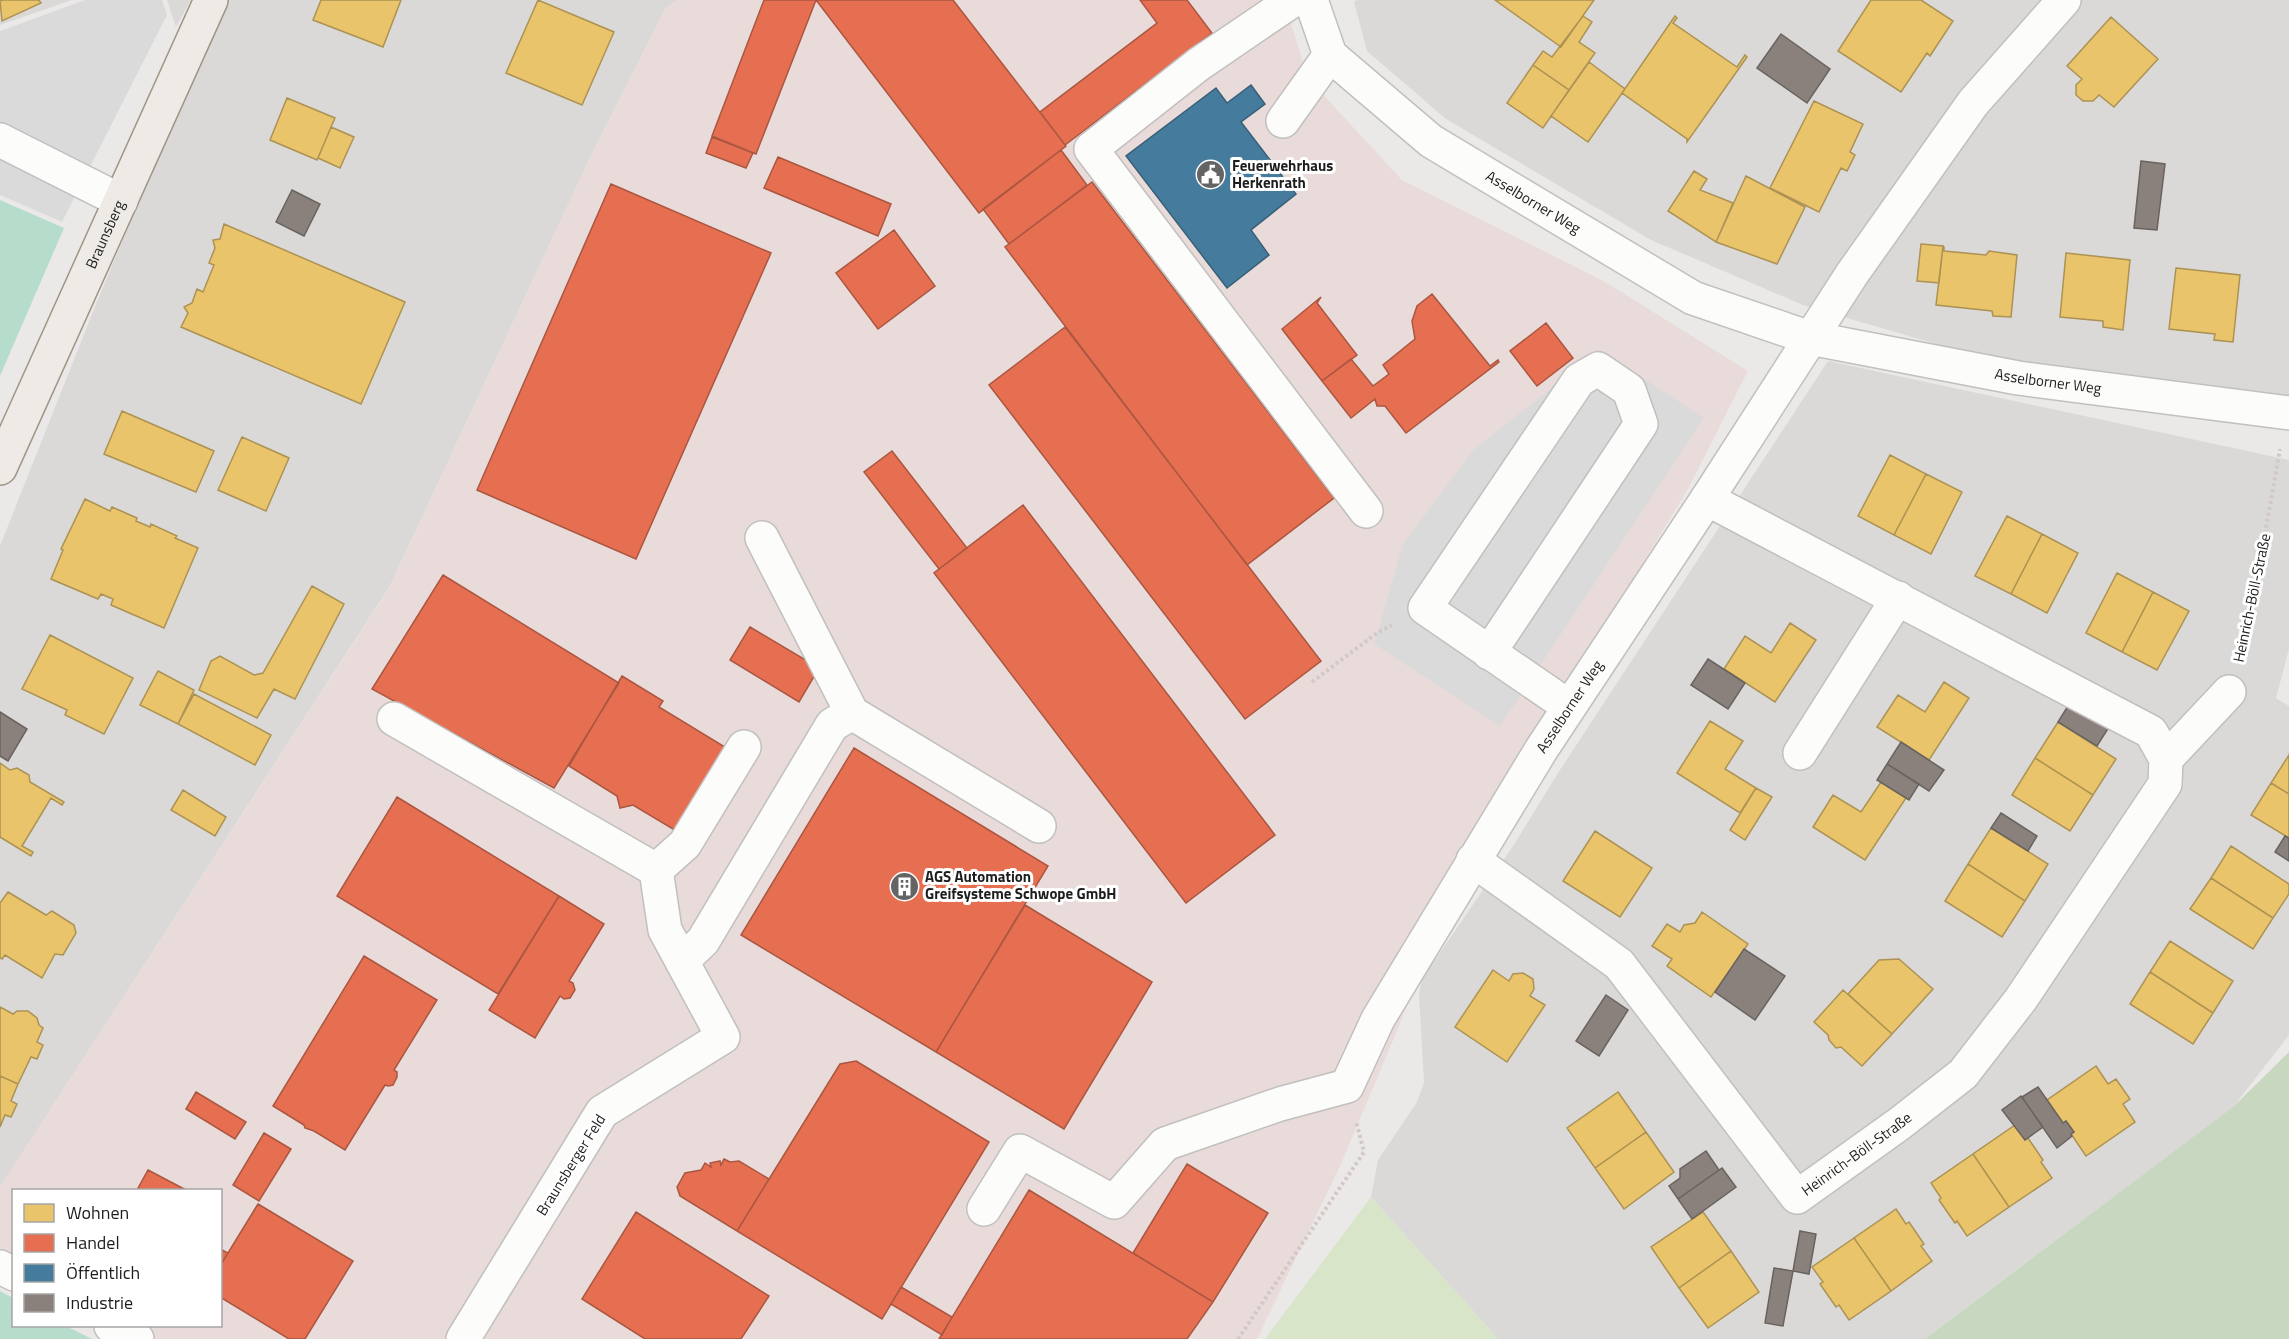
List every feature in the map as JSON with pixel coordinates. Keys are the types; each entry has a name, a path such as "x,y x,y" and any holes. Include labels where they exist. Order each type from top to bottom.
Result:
{"main road":[{"name":"Braunsberg","path":"0,468 211,0"}],"street":[{"path":"1293,0 1199,64 1090,149 1366,511"},
{"path":"1283,122 1330,55 1311,0"},
{"name":"Asselborner Weg","path":"1347,1086 1378,1019 1568,706 1707,499 1852,274 1972,103 2064,0"},
{"name":"Asselborner Weg","path":"1330,55 1431,141 1693,298 1810,338 2018,378 2286,413"},
{"path":"0,140 121,201"},
{"path":"1489,653 1641,424 1629,390 1598,369 1579,380 1425,608 1489,653 1568,706"},
{"path":"1707,499 2151,732 2166,759 2229,692"},
{"path":"762,538 852,714 1039,826"},
{"path":"1800,753 1898,598"},
{"path":"656,870 665,930 682,961 703,941 832,725 852,714"},
{"path":"394,720 656,870"},
{"path":"656,870 685,844 744,747"},
{"name":"Heinrich-Böll-Straße","path":"1473,860 1619,964 1797,1197 1899,1124 1963,1074 2021,999 2165,784 2166,759"},
{"name":"Braunsberger Feld","path":"464,1339 602,1112 723,1037 682,961"},
{"path":"984,1209 1020,1150 1114,1202 1165,1144 1280,1104 1347,1086"},
{"path":"113,1327 137,1339"}],"path":[{"name":"Heinrich-Böll-Straße","path":"2229,692 2245,646 2286,413"},
{"path":"1312,682 1377,633 1425,608"},
{"path":"1238,1339 1364,1152 1347,1086"}],"shaded area":[{"path":"0,0 72,0 0,25"},
{"path":"85,0 162,0 167,15 62,222 0,195 0,31"},
{"path":"167,0 191,0 176,27"},
{"path":"223,0 677,0 665,9 588,162 390,586 0,1187 0,546 94,309"},
{"path":"677,0 1284,0 1304,66 1316,87 1402,180 1605,282 1748,371 1689,487 1467,855 1340,1166 1257,1339 152,1339 128,1327 222,1327 222,1189 12,1189 12,1265 0,1259 0,1187 390,587 588,162 665,9"},
{"path":"1357,0 2289,0 2289,405 2018,368 1803,305 1651,240 1446,119 1367,51 1354,2"},
{"path":"1600,350 1704,418 1500,726 1374,644 1403,544 1473,450"},
{"path":"1828,361 2289,460 2289,649 2276,698 2289,706 2289,1035 2234,1106 1925,1339 1498,1339 1371,1197 1378,1160 1417,1102 1424,1083 1419,994 1422,979 1515,843 1558,773"}],"green space":[{"path":"0,200 64,228 0,376"},
{"path":"2289,1052 2289,1339 1925,1339 2234,1106"},
{"path":"1371,1197 1498,1339 1265,1339"},
{"path":"0,1291 12,1297 12,1327 68,1327 92,1339 0,1339"}],"building: Wohnen":[{"path":"39,0 41,3 2,21 0,1"},
{"path":"321,0 401,0 383,47 313,20"},
{"path":"538,0 614,32 582,105 506,73"},
{"path":"1495,0 1594,0 1561,47"},
{"path":"1871,0 1921,0 1953,21 1930,56 1927,53 1901,92 1838,51"},
{"path":"1583,16 1592,22 1579,42 1595,53 1569,90 1533,65 1543,51 1552,57"},
{"path":"1675,16 1677,18 1673,23 1737,67 1745,55 1747,57 1687,142 1687,139 1622,93"},
{"path":"2111,17 2158,59 2114,107 2099,95 2093,101 2083,101 2076,95 2076,85 2082,79 2067,66"},
{"path":"1589,62 1625,89 1588,142 1551,116"},
{"path":"1533,65 1569,90 1543,128 1507,103"},
{"path":"287,98 335,118 317,160 270,140"},
{"path":"1814,101 1863,124 1850,152 1855,155 1847,171 1841,168 1819,212 1770,188"},
{"path":"331,127 354,137 340,168 318,158"},
{"path":"1694,171 1707,179 1700,190 1733,203 1716,242 1668,211"},
{"path":"1746,176 1805,207 1777,264 1716,242"},
{"path":"224,224 405,302 361,404 181,327 188,313 184,307 192,303 197,289 203,292 214,265 209,263 215,248 213,240 220,239"},
{"path":"1921,244 1943,246 1939,283 1917,281"},
{"path":"1943,246 1944,251 1986,255 1989,251 2017,255 2011,317 1993,316 1992,311 1936,305"},
{"path":"2066,253 2130,260 2123,330 2103,327 2103,321 2060,317"},
{"path":"2176,268 2240,275 2233,342 2214,340 2215,334 2169,329"},
{"path":"122,411 214,451 196,492 104,454"},
{"path":"242,437 289,458 266,511 218,490"},
{"path":"1890,455 1926,474 1894,535 1858,516"},
{"path":"1926,474 1962,492 1931,554 1894,535"},
{"path":"85,499 110,511 112,507 137,518 136,521 150,527 151,524 198,548 164,628 111,605 113,599 101,594 98,599 51,579 63,550 61,549"},
{"path":"2007,516 2042,534 2011,594 1975,576"},
{"path":"2042,534 2078,553 2047,613 2011,594"},
{"path":"2117,573 2153,592 2122,652 2086,633"},
{"path":"312,586 344,604 295,699 274,689 257,718 199,690 211,661 220,656 254,675 263,673"},
{"path":"2153,592 2189,611 2157,670 2122,652"},
{"path":"1790,623 1816,640 1775,702 1724,669 1745,636 1771,653"},
{"path":"50,635 133,678 104,734 65,715 67,710 22,689"},
{"path":"158,671 194,690 178,724 140,705"},
{"path":"1944,682 1969,698 1929,760 1877,727 1898,695 1925,712"},
{"path":"194,694 271,735 255,765 178,724"},
{"path":"1710,721 1743,741 1725,769 1756,788 1740,813 1677,773"},
{"path":"2058,722 2116,759 2093,795 2035,758"},
{"path":"2289,755 2289,794 2271,783"},
{"path":"2035,758 2093,795 2070,831 2012,795"},
{"path":"0,763 10,770 17,768 29,775 30,782 64,802 62,805 51,798 22,846 33,852 31,856 0,837"},
{"path":"1881,782 1906,798 1865,860 1813,827 1833,795 1861,812"},
{"path":"2271,783 2289,794 2289,838 2251,815"},
{"path":"1756,788 1772,797 1745,840 1730,830"},
{"path":"183,790 226,817 215,836 171,810"},
{"path":"1991,828 2048,864 2025,901 1968,864"},
{"path":"1595,831 1652,868 1620,917 1563,881"},
{"path":"2231,846 2289,884 2289,894 2273,918 2211,878"},
{"path":"1968,864 2025,901 2002,937 1945,901"},
{"path":"2211,878 2273,918 2253,949 2190,909"},
{"path":"8,892 46,915 52,911 74,925 76,933 63,955 55,954 42,978 5,955 2,959 0,958 0,903"},
{"path":"1702,912 1748,944 1711,997 1667,966 1672,959 1652,946 1667,924 1680,932 1684,925 1695,923"},
{"path":"2170,941 2233,981 2213,1013 2150,972"},
{"path":"1899,959 1933,989 1892,1034 1848,994 1879,960"},
{"path":"1493,970 1509,981 1513,974 1523,973 1533,979 1534,989 1530,996 1545,1005 1507,1062 1455,1027"},
{"path":"2150,972 2213,1013 2193,1044 2130,1004"},
{"path":"1843,990 1892,1034 1862,1066 1841,1047 1836,1048 1828,1035 1814,1022"},
{"path":"0,1007 13,1014 17,1011 28,1011 37,1018 39,1025 43,1028 37,1042 43,1045 37,1059 31,1057 18,1084 0,1076"},
{"path":"2096,1066 2108,1084 2116,1079 2130,1099 2123,1104 2135,1122 2086,1156 2071,1134 2074,1132 2066,1121 2063,1123 2047,1100"},
{"path":"0,1076 18,1084 11,1101 17,1104 11,1117 5,1115 0,1127"},
{"path":"1618,1092 1646,1132 1595,1168 1567,1128"},
{"path":"2015,1125 2025,1140 2028,1138 2052,1178 2009,1207 1973,1154"},
{"path":"1646,1132 1674,1172 1624,1209 1595,1168"},
{"path":"1973,1154 2009,1207 1967,1236 1939,1200 1941,1198 1931,1183"},
{"path":"1896,1209 1906,1224 1909,1222 1924,1244 1921,1246 1932,1261 1891,1291 1854,1238"},
{"path":"1703,1212 1731,1251 1679,1288 1651,1247"},
{"path":"1854,1238 1891,1291 1849,1320 1839,1305 1836,1307 1820,1284 1823,1282 1812,1267"},
{"path":"1731,1251 1759,1292 1708,1328 1679,1288"}],"building: Handel":[{"path":"764,0 816,0 756,154 712,136"},
{"path":"816,0 953,0 1066,146 979,213"},
{"path":"1140,0 1187,0 1212,33 1065,145 1040,112 1157,23"},
{"path":"712,137 753,153 746,168 706,153"},
{"path":"1061,150 1087,185 1009,244 983,209"},
{"path":"778,157 891,204 878,236 764,188"},
{"path":"1092,182 1334,498 1247,565 1005,247"},
{"path":"611,184 771,253 636,559 477,490"},
{"path":"894,230 935,286 878,329 836,273"},
{"path":"1432,294 1490,366 1498,360 1499,362 1406,433 1385,406 1377,406 1375,399 1351,418 1322,381 1351,359 1373,386 1389,374 1383,365 1415,339 1412,321 1417,306"},
{"path":"1321,297 1317,303 1357,355 1322,381 1282,329"},
{"path":"1546,323 1573,358 1537,386 1510,351"},
{"path":"1065,327 1321,661 1245,719 989,385"},
{"path":"892,451 967,548 939,569 864,472"},
{"path":"1023,505 1275,835 1186,903 934,573"},
{"path":"443,575 619,683 554,788 372,689"},
{"path":"750,627 819,668 799,702 730,660"},
{"path":"622,676 663,701 659,707 733,752 683,835 633,805 620,808 617,796 569,766"},
{"name":"AGS Automation Greifsysteme Schwope GmbH","path":"854,748 1048,866 936,1052 741,935"},
{"path":"397,797 559,896 498,994 337,896"},
{"path":"559,896 604,924 569,981 573,983 575,990 570,998 564,999 560,996 535,1038 489,1010"},
{"path":"1025,905 1152,982 1064,1129 936,1052"},
{"path":"364,956 437,1000 394,1070 397,1072 397,1077 393,1085 385,1085 345,1150 305,1128 304,1125 273,1106"},
{"path":"856,1061 989,1142 882,1319 737,1231 840,1064"},
{"path":"196,1092 246,1122 235,1139 186,1109"},
{"path":"264,1133 291,1149 259,1201 233,1185"},
{"path":"724,1159 730,1162 739,1161 769,1179 737,1231 680,1196 677,1187 685,1173 701,1170 705,1163 711,1167 710,1163 720,1161 721,1165"},
{"path":"1187,1164 1268,1213 1213,1302 1133,1253"},
{"path":"148,1170 184,1189 138,1189"},
{"path":"1029,1190 1213,1302 1187,1339 939,1339"},
{"path":"258,1204 353,1261 305,1339 289,1339 222,1298 222,1263"},
{"path":"636,1212 769,1296 741,1339 645,1339 582,1299"},
{"path":"222,1250 228,1253 222,1263"},
{"path":"901,1287 952,1317 942,1335 891,1304"}],"building: Öffentlich":[{"name":"Feuerwehrhaus Herkenrath","path":"1251,85 1265,104 1241,122 1296,194 1251,230 1269,255 1227,288 1126,156 1216,88 1227,103"}],"building: Industrie":[{"path":"1781,34 1830,69 1807,103 1757,68"},
{"path":"2141,161 2165,164 2157,230 2134,228"},
{"path":"292,190 320,204 304,236 276,222"},
{"path":"1708,659 1745,683 1728,709 1691,685"},
{"path":"2068,706 2109,727 2097,746 2058,722"},
{"path":"0,712 27,729 8,761 0,756"},
{"path":"1901,742 1944,770 1929,791 1887,764"},
{"path":"1887,764 1919,784 1909,800 1877,780"},
{"path":"2001,813 2037,836 2028,851 1991,828"},
{"path":"2285,836 2289,838 2289,861 2275,852"},
{"path":"1744,949 1785,976 1755,1020 1715,992"},
{"path":"1606,995 1628,1010 1599,1056 1576,1041"},
{"path":"2038,1087 2063,1123 2066,1121 2074,1132 2057,1148 2022,1097"},
{"path":"2021,1096 2043,1127 2025,1140 2002,1110"},
{"path":"1706,1151 1719,1170 1678,1199 1669,1186 1680,1178 1680,1169"},
{"path":"1722,1168 1736,1187 1692,1219 1678,1199"},
{"path":"1800,1231 1816,1234 1809,1274 1793,1271"},
{"path":"1774,1268 1793,1271 1783,1326 1765,1323"}],"place":[{"name":"Feuerwehrhaus Herkenrath","path":"1211,175"},
{"name":"AGS Automation Greifsysteme Schwope GmbH","path":"904,886"}]}
